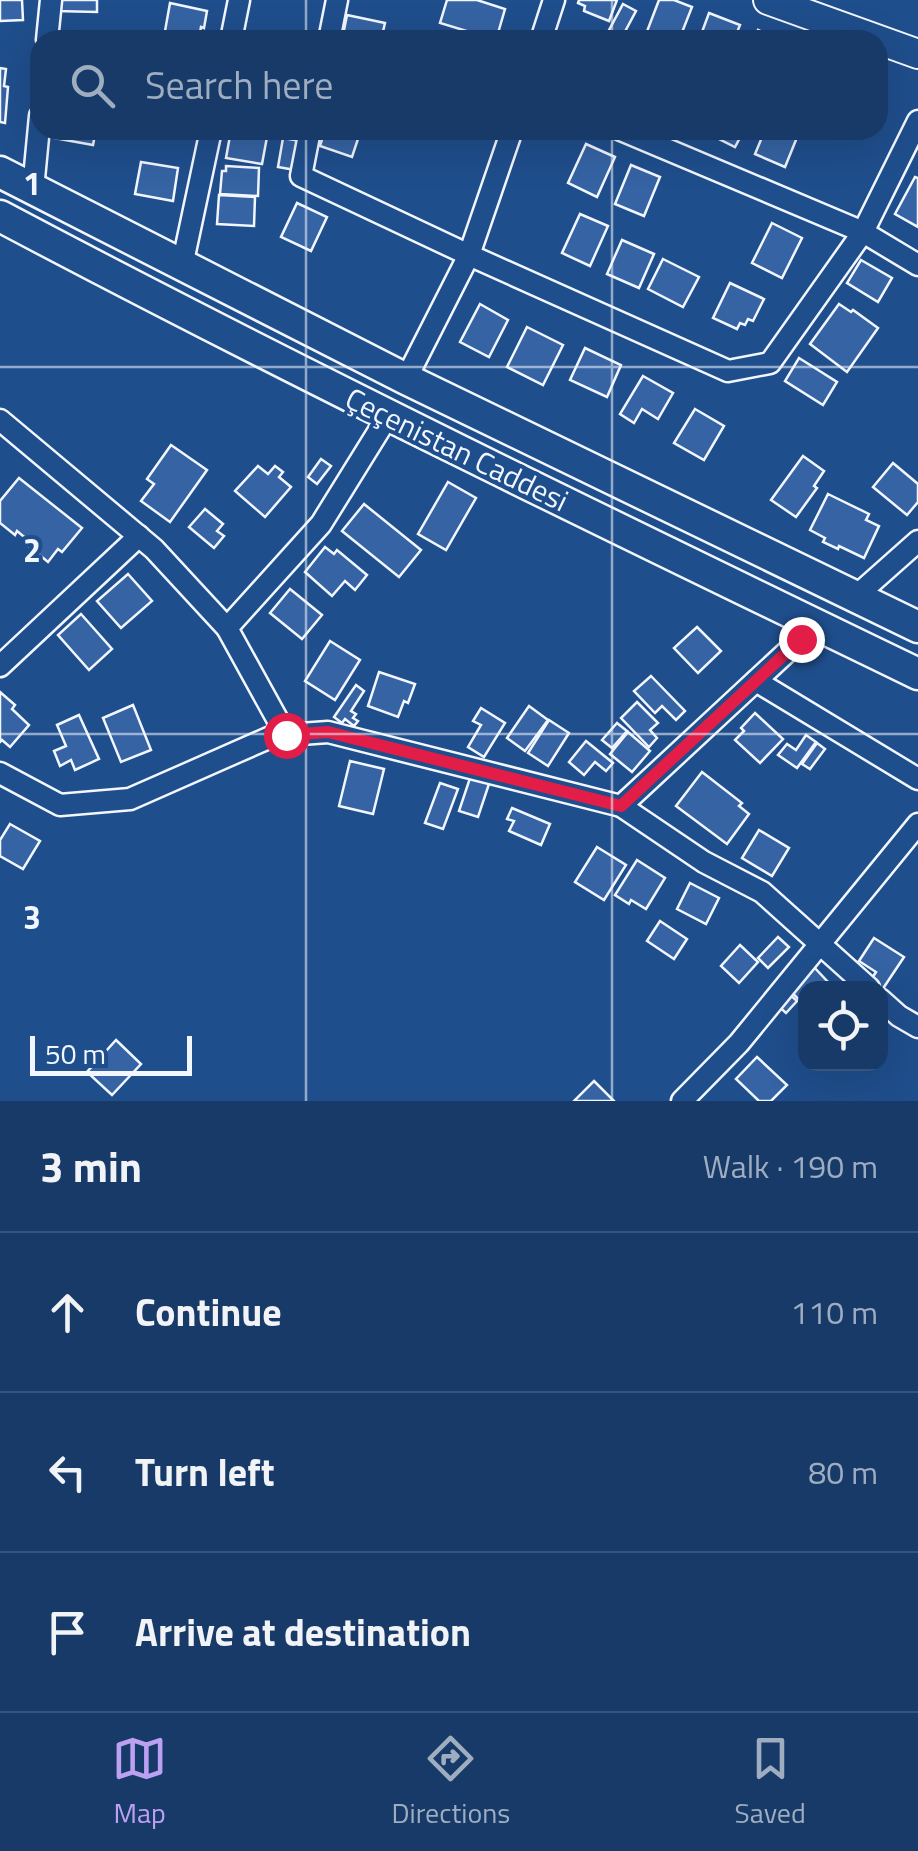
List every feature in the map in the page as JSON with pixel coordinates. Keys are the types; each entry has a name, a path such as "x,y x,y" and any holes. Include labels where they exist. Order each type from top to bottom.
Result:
{"main road":[{"name":"Çeçenistan Caddesi","path":"0,172 406,378 918,627"},
{"name":"Çeçenistan Caddesi","path":"0,216 388,416 918,674"}],"street":[{"path":"48,30 51,0"},
{"path":"232,30 239,0"},
{"path":"331,30 337,0"},
{"path":"545,30 554,0"},
{"path":"768,0 851,30"},
{"path":"888,43 918,54"},
{"path":"308,140 300,176 728,371 770,363 863,232 918,122"},
{"path":"33,190 38,140"},
{"path":"182,266 209,140"},
{"path":"406,378 470,255 509,140"},
{"path":"645,140 863,232 918,264"},
{"path":"227,628 321,524 388,416"},
{"path":"0,420 154,549 227,628 286,735"},
{"path":"0,666 139,536"},
{"path":"855,597 918,541"},
{"path":"621,806 816,624"},
{"path":"756,681 918,779"},
{"path":"0,773 60,805 130,799 273,736 328,732 621,806 704,862 762,892 861,981"},
{"path":"682,1101 739,1044 918,824"},
{"path":"888,1006 918,1027"}],"building":[{"path":"0,0 22,0 23,20 0,21"},
{"path":"57,0 97,0 97,12 56,11"},
{"path":"447,0 477,0 505,9 499,30 463,30 440,23"},
{"path":"579,0 617,0 609,21 584,11"},
{"path":"659,0 674,0 692,7 683,30 648,30"},
{"path":"170,3 207,11 200,30 165,30"},
{"path":"623,4 636,11 626,30 609,30"},
{"path":"709,13 740,25 738,30 703,30"},
{"path":"347,15 385,23 383,30 344,30"},
{"path":"0,68 6,69 4,86 8,87 5,123 0,122"},
{"path":"65,140 94,140 93,145"},
{"path":"229,140 266,140 262,164 226,158"},
{"path":"283,140 300,141 295,170 278,167"},
{"path":"322,140 358,140 352,157 320,146"},
{"path":"761,140 796,140 785,167 755,154"},
{"path":"586,144 615,157 597,197 568,183"},
{"path":"141,162 178,168 173,201 135,194"},
{"path":"631,165 660,177 644,216 615,204"},
{"path":"226,166 259,168 258,196 220,194"},
{"path":"915,177 918,178 918,227 895,214"},
{"path":"219,195 255,197 254,226 217,224"},
{"path":"297,203 327,217 311,251 281,237"},
{"path":"580,214 608,226 590,266 562,253"},
{"path":"772,223 802,238 782,278 752,263"},
{"path":"622,240 654,254 639,288 607,274"},
{"path":"663,259 699,277 683,307 648,289"},
{"path":"861,260 892,278 878,302 847,283"},
{"path":"730,283 764,299 753,321 740,323 737,329 713,318"},
{"path":"480,304 508,320 489,357 460,342"},
{"path":"839,304 878,328 847,372 810,344"},
{"path":"527,327 563,345 543,385 507,367"},
{"path":"585,348 621,365 607,397 570,380"},
{"path":"799,358 837,382 823,405 785,381"},
{"path":"643,376 673,393 658,419 642,409 634,423 620,414"},
{"path":"695,409 724,426 704,460 674,443"},
{"path":"171,445 207,470 170,522 141,501 154,484 147,479"},
{"path":"803,456 824,471 796,517 771,500"},
{"path":"321,459 331,466 317,484 308,477"},
{"path":"893,463 918,484 918,502 907,515 873,487"},
{"path":"258,466 268,474 275,466 283,472 279,477 291,487 265,517 235,491"},
{"path":"19,478 82,528 48,562 17,531 15,535 0,523 0,501"},
{"path":"448,482 476,498 446,550 418,534"},
{"path":"828,494 869,514 866,520 879,526 864,558 823,542 825,538 810,530"},
{"path":"364,504 421,550 399,577 342,531"},
{"path":"205,509 223,524 217,531 224,536 214,548 189,527"},
{"path":"325,547 334,554 337,550 367,575 355,590 345,581 332,596 305,572"},
{"path":"128,574 152,601 121,628 97,601"},
{"path":"290,589 322,615 302,639 270,613"},
{"path":"81,614 112,649 89,670 58,635"},
{"path":"697,627 721,651 698,673 674,648"},
{"path":"330,641 360,660 335,700 305,681"},
{"path":"379,672 415,684 398,717 368,706"},
{"path":"651,676 685,711 676,720 662,706 655,713 634,691"},
{"path":"356,685 364,691 351,711 358,721 354,726 334,717"},
{"path":"0,692 29,725 10,747 0,742"},
{"path":"637,702 658,723 650,730 657,738 649,747 621,718"},
{"path":"133,705 151,750 121,762 103,718"},
{"path":"529,706 548,720 525,751 507,738"},
{"path":"481,708 505,723 484,757 468,747 481,725 473,721"},
{"path":"755,713 783,739 760,763 735,740"},
{"path":"79,715 99,759 75,770 71,760 60,766 54,751 66,746 57,725"},
{"path":"549,720 569,733 548,766 528,753"},
{"path":"617,723 627,731 612,748 602,740"},
{"path":"628,732 650,751 632,772 610,754"},
{"path":"806,735 816,742 797,768 778,755 787,744 796,750"},
{"path":"586,741 613,763 606,771 595,762 584,775 569,762"},
{"path":"817,743 825,749 810,769 802,764"},
{"path":"350,761 384,769 373,814 339,806"},
{"path":"702,772 742,803 739,806 749,814 727,844 676,806"},
{"path":"471,775 490,781 478,817 459,811"},
{"path":"440,783 458,789 443,829 425,823"},
{"path":"512,808 550,824 541,845 509,831 514,821 507,819"},
{"path":"10,824 40,841 23,869 0,856 0,840"},
{"path":"759,830 789,848 772,876 742,858"},
{"path":"597,847 626,865 604,900 575,882"},
{"path":"637,860 665,878 646,909 615,895"},
{"path":"690,883 719,898 706,924 677,909"},
{"path":"660,921 687,939 674,959 647,941"},
{"path":"778,937 789,947 768,968 758,958"},
{"path":"874,938 904,957 888,981 870,981 876,972 859,961"},
{"path":"740,945 758,962 739,983 721,966"},
{"path":"812,965 827,981 798,981 798,999 788,988"},
{"path":"786,991 797,1001 786,1013 775,1003"},
{"path":"116,1040 141,1064 112,1095 87,1072"},
{"path":"757,1057 787,1085 771,1101 759,1101 736,1079"},
{"path":"594,1081 614,1101 574,1101"}],"route":[{"path":"286,735 328,732 621,806 801,639"}]}
